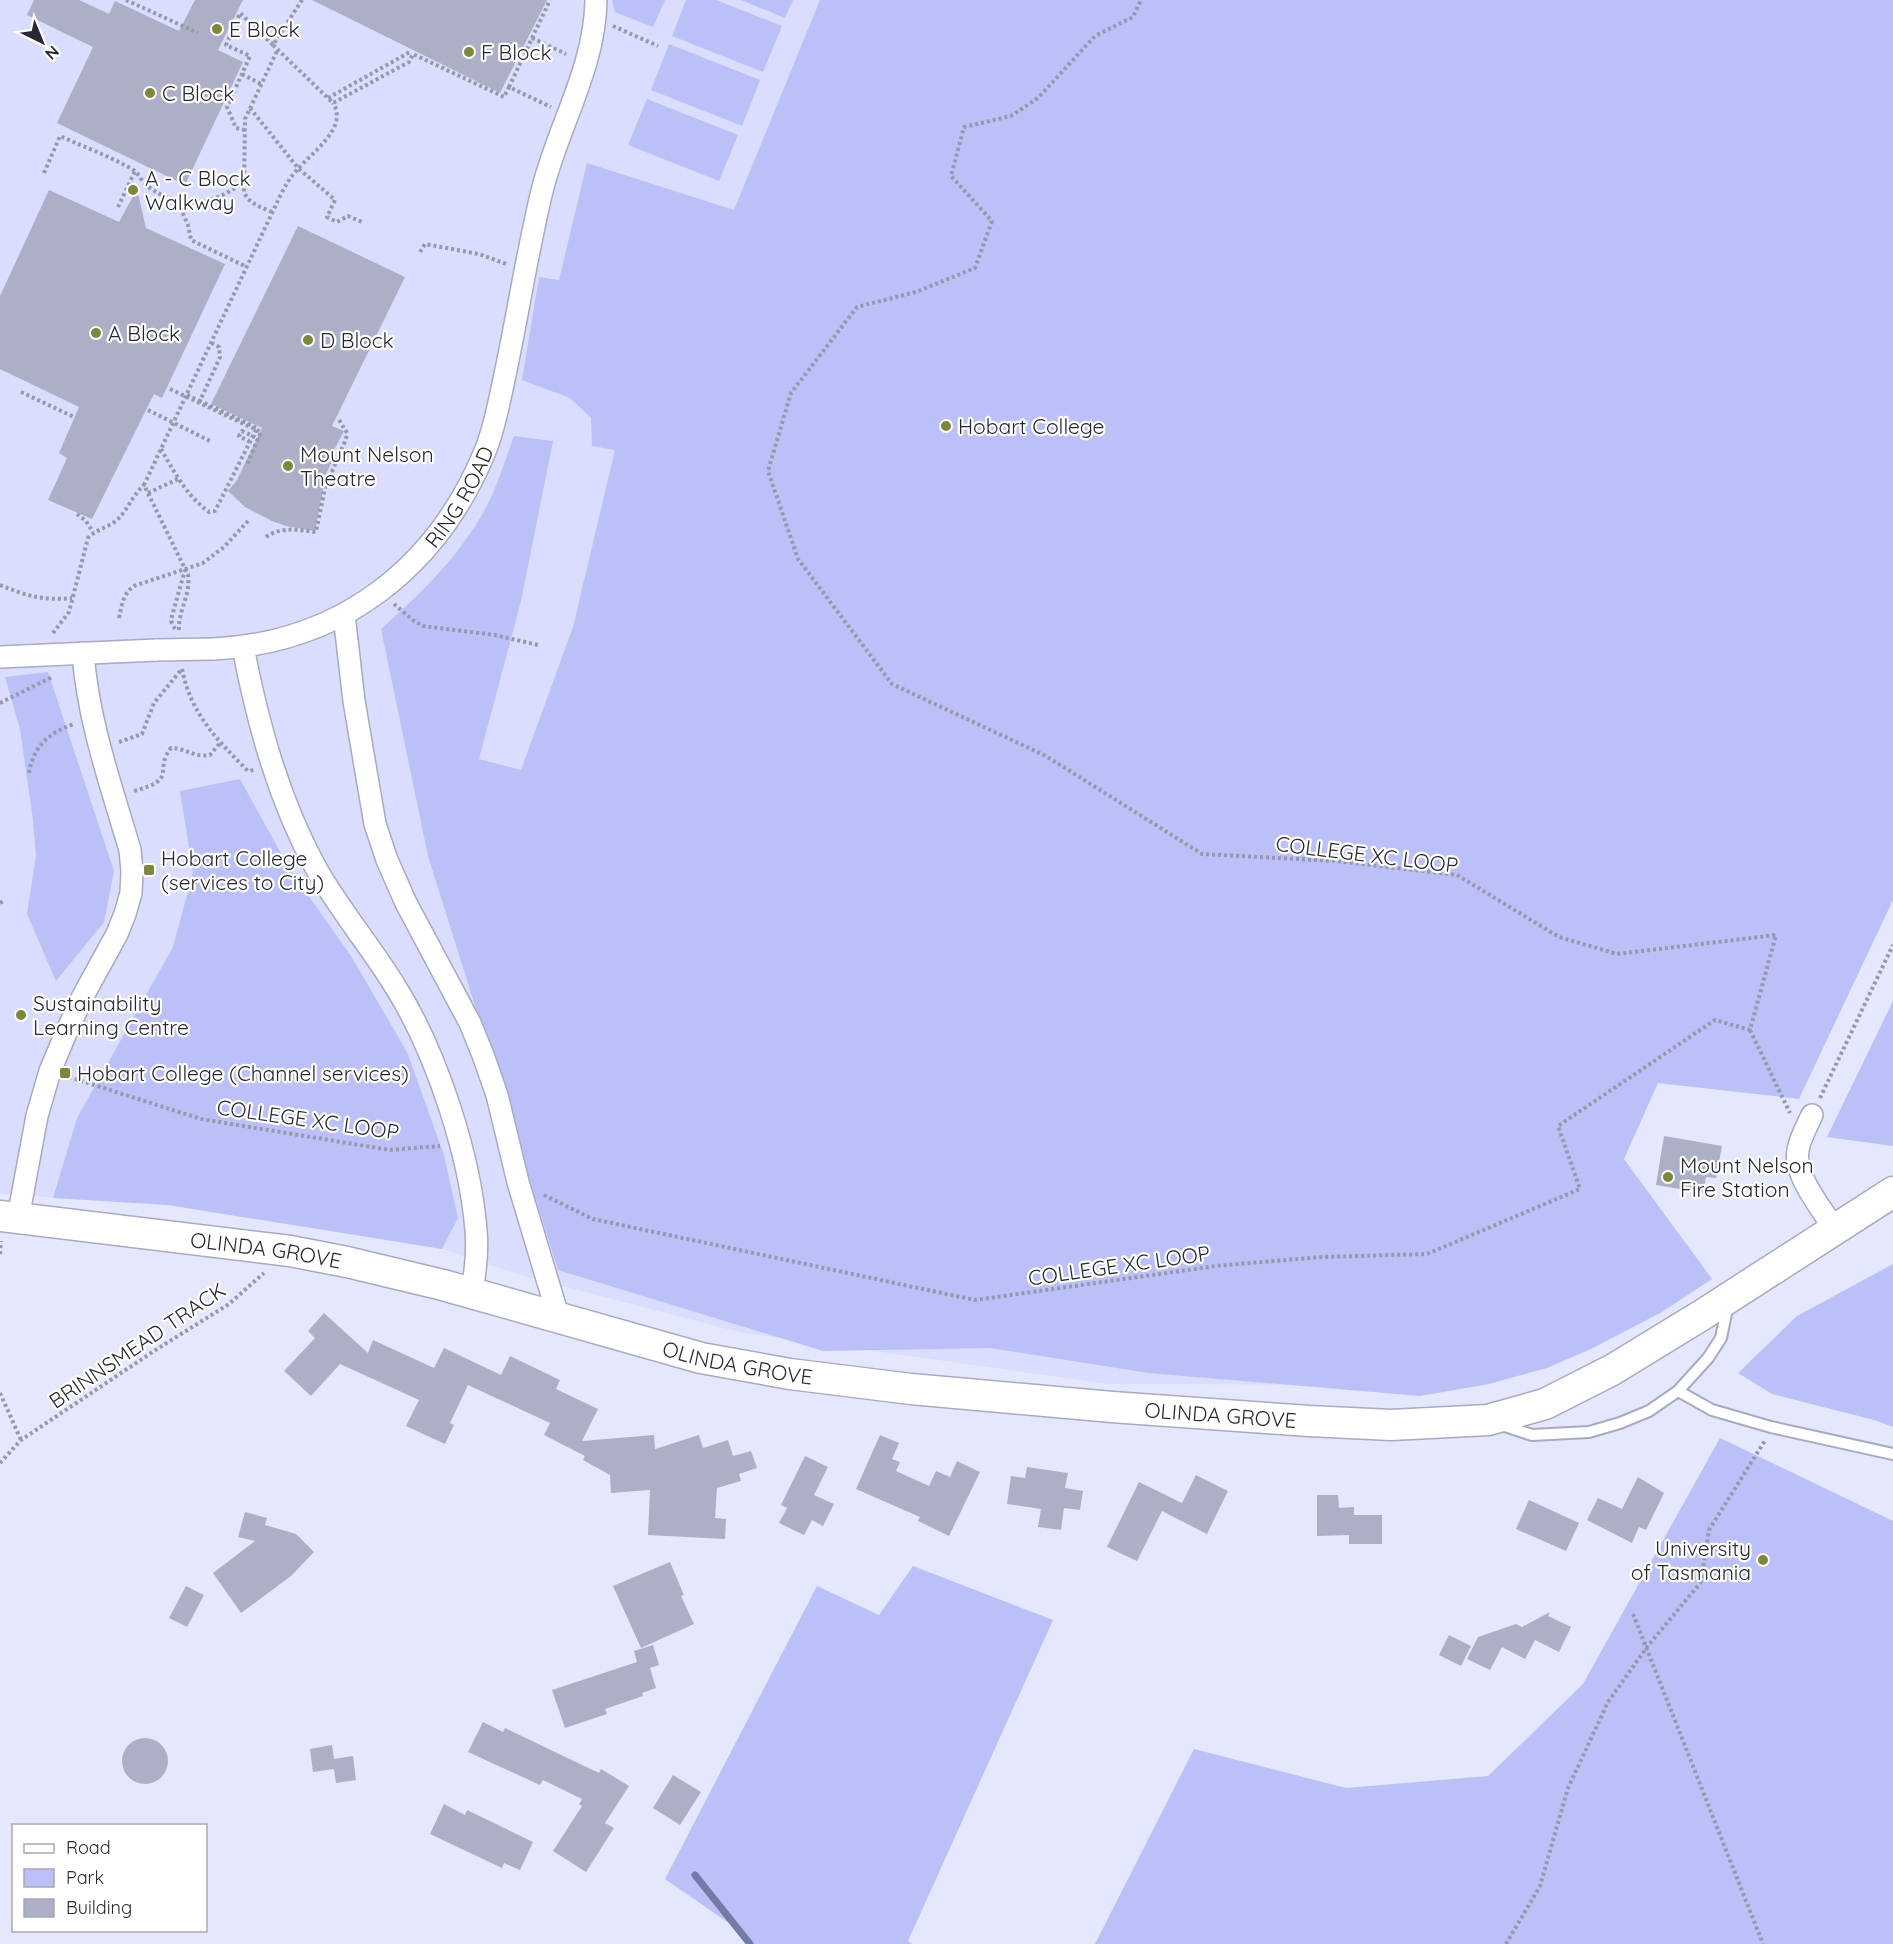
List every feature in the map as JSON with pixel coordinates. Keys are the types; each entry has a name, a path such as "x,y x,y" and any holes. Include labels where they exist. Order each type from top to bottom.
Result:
{"main road":[{"name":"OLINDA GROVE","path":"9,1217 290,1251 399,1273 701,1358 790,1374 888,1386 1112,1407 1391,1425 1488,1420 1545,1404 1578,1389 1729,1298 1893,1192"}],"street":[{"name":"RING ROAD","path":"0,657 243,647 311,629 344,615 383,589 402,573 435,537 463,496 486,447 500,395 542,191 586,64 595,10"},
{"path":"344,615 357,720 375,824 387,860 406,903 475,1034 497,1095 518,1182 560,1319"},
{"path":"243,647 271,765 294,821 318,871 398,992 417,1026 442,1086 471,1188 477,1256 472,1293"},
{"path":"9,1217 50,1071 83,996 117,934 131,893 130,850 92,719 83,653"},
{"path":"1812,1114 1802,1138 1797,1162 1800,1172 1835,1230"}],"lane":[{"name":"OLINDA GROVE","path":"1488,1420 1532,1435 1589,1432 1620,1423 1648,1411 1678,1390 1708,1358 1721,1338 1729,1298"},
{"path":"1678,1390 1712,1410 1771,1427 1893,1454"}],"path":[{"path":"126,0 198,33"},
{"path":"273,45 302,0"},
{"path":"333,103 409,62 413,54 504,97 550,0"},
{"name":"COLLEGE XC LOOP","path":"518,1182 593,1219 975,1300 1216,1266 1322,1257 1427,1254 1580,1189 1558,1126 1715,1020 1750,1030 1776,935 1617,954 1558,938 1457,875 1336,861 1202,854 1046,756 892,684 798,560 768,471 791,393 857,308 916,292 975,268 992,221 951,176 964,127 1011,116 1038,98 1095,36 1133,17 1141,0"},
{"path":"595,10 658,46"},
{"path":"51,636 69,612 88,538 93,532 117,520 124,513 134,494 144,485 288,181 298,168 314,154 333,129 337,115 333,103 240,13 226,45 250,56 227,107 236,128 244,130"},
{"path":"532,38 586,64"},
{"path":"272,212 247,199 244,192 244,119 278,49"},
{"path":"328,98 410,52"},
{"path":"242,74 261,84"},
{"path":"509,87 568,115"},
{"path":"250,108 298,168 335,200 327,217 337,222 348,216 362,222"},
{"path":"44,173 60,136 135,170 144,183 159,194 178,202 199,203 227,194 244,182"},
{"path":"118,207 135,170"},
{"path":"178,202 189,225 191,240 247,267"},
{"path":"420,252 425,244 479,254 526,271"},
{"path":"200,401 220,357 219,347 212,343"},
{"path":"170,389 261,432 247,464"},
{"path":"21,392 74,417"},
{"path":"161,449 178,479 206,510 215,511 257,428 187,395"},
{"path":"148,410 210,441"},
{"path":"266,537 284,529 316,532 325,488 346,439 347,433 338,418"},
{"path":"250,442 239,436 242,431 259,439"},
{"path":"148,493 178,479"},
{"path":"144,485 186,570 188,589 179,623"},
{"path":"77,514 86,521 93,532"},
{"path":"119,618 127,591 134,586 203,563 214,556 248,521"},
{"path":"180,633 173,625 172,616 186,570"},
{"path":"0,585 26,596 42,599 72,598"},
{"path":"383,589 403,613 423,626 495,635 538,645"},
{"path":"182,668 186,690 198,714 220,743 248,771 271,765"},
{"path":"100,747 142,734 154,703 168,686"},
{"path":"29,773 32,758 50,735 61,728 92,719"},
{"path":"114,796 158,782 164,771 166,754 171,748 179,748 199,757 210,755 220,743"},
{"path":"1812,1114 1893,945"},
{"path":"1750,1030 1802,1138"},
{"name":"COLLEGE XC LOOP","path":"50,1071 201,1119 390,1150 460,1144"},
{"name":"BRINNSMEAD TRACK","path":"0,1463 21,1440 229,1304 290,1251"},
{"path":"0,1393 21,1440"},
{"path":"1506,1944 1540,1886 1568,1788 1608,1702 1647,1647 1701,1582 1709,1530 1764,1445 1771,1427"},
{"path":"1634,1614 1763,1944"}],"shaded area":[{"name":"Hobart College","path":"0,0 1846,0 1606,1059 1420,1385 1108,1384 739,1332 524,1276 442,1249 388,1239 168,1205 0,1194"}],"green space":[{"path":"612,0 665,0 653,27 615,12"},
{"path":"686,0 716,0 782,26 763,72 672,36"},
{"path":"741,0 793,0 785,18"},
{"name":"Hobart College","path":"820,0 1893,0 1893,900 1799,1099 1658,1083 1624,1159 1712,1279 1662,1312 1591,1349 1547,1368 1489,1384 1420,1396 1148,1373 990,1348 823,1351 558,1270 428,856 381,629 430,583 471,532 493,493 514,436 553,441 521,601 479,759 521,770 573,627 615,450 592,446 591,418 570,398 522,380 539,277 559,280 587,163 734,210"},
{"path":"669,44 760,80 742,126 651,90"},
{"path":"647,99 738,135 719,181 628,145"},
{"path":"48,672 114,871 104,922 56,981 27,914 36,856 33,820 20,729 5,677"},
{"path":"240,779 289,868 351,956 407,1052 444,1155 458,1218 442,1249 168,1205 53,1198 77,1118 173,947 193,873 180,791"},
{"path":"1893,1001 1893,1146 1827,1137"},
{"path":"1893,1264 1893,1427 1772,1394 1738,1373 1797,1316"},
{"name":"University of Tasmania","path":"1720,1438 1893,1521 1893,1944 1095,1944 1194,1749 1346,1788 1488,1776 1583,1684"},
{"path":"913,1566 1053,1620 908,1941 912,1944 746,1944 746,1935 665,1879 817,1586 879,1615"}],"building":[{"name":"C Block","path":"34,0 79,0 109,14 115,1 179,31 195,0 243,0 218,50 243,62 185,185 57,123 93,47 27,15"},
{"name":"F Block","path":"312,0 547,0 500,93"},
{"name":"A Block","path":"137,189 146,228 225,264 162,398 154,394 92,519 48,500 67,458 59,453 79,407 0,369 0,296 49,190 119,222"},
{"name":"D Block","path":"298,226 405,277 332,426 344,431 331,456 334,457 326,474 315,531 272,521 245,507 228,491 237,480 262,428 211,404"},
{"path":"1664,1136 1722,1146 1716,1178 1706,1177 1703,1193 1656,1185"},
{"path":"324,1313 368,1353 373,1340 434,1368 444,1348 501,1375 510,1356 560,1380 556,1389 598,1409 582,1441 654,1435 655,1449 699,1435 703,1448 728,1440 733,1456 751,1451 757,1468 739,1474 741,1481 717,1488 715,1518 726,1519 725,1539 648,1535 650,1490 611,1493 610,1475 583,1460 585,1456 544,1435 550,1423 468,1385 450,1423 454,1425 445,1444 406,1426 419,1400 340,1364 311,1396 284,1371 315,1338 308,1331"},
{"path":"880,1435 899,1443 892,1459 900,1462 896,1471 929,1486 936,1471 950,1477 957,1461 980,1472 949,1536 918,1521 920,1517 856,1489"},
{"path":"805,1456 828,1467 814,1495 834,1504 823,1526 812,1520 804,1535 779,1523 787,1508 781,1505"},
{"path":"1027,1467 1068,1473 1065,1488 1083,1491 1080,1510 1064,1508 1061,1530 1038,1527 1041,1509 1007,1504 1011,1476 1025,1478"},
{"path":"1196,1475 1228,1491 1207,1534 1162,1511 1137,1561 1107,1547 1139,1482 1182,1503"},
{"path":"1638,1477 1664,1493 1646,1530 1639,1527 1632,1543 1587,1520 1598,1498 1622,1509"},
{"path":"1317,1495 1338,1495 1339,1508 1354,1507 1354,1515 1382,1515 1382,1544 1349,1544 1349,1535 1317,1536"},
{"path":"1529,1500 1579,1523 1566,1551 1516,1529"},
{"path":"245,1512 267,1518 265,1525 296,1534 314,1552 291,1576 241,1613 213,1573 255,1541 238,1537"},
{"path":"670,1562 684,1595 681,1596 694,1624 641,1648 613,1586"},
{"path":"186,1586 204,1595 187,1627 169,1618"},
{"path":"1550,1612 1548,1616 1571,1627 1559,1652 1535,1640 1525,1659 1502,1647 1490,1670 1467,1659 1478,1637 1516,1624 1522,1627"},
{"path":"1449,1635 1471,1646 1461,1666 1439,1655"},
{"path":"653,1645 659,1665 650,1668 656,1688 642,1693 643,1696 605,1709 607,1714 565,1728 552,1690 637,1662 634,1651"},
{"path":"483,1722 503,1732 505,1728 599,1773 601,1769 629,1786 605,1823 614,1828 586,1872 553,1851 582,1806 579,1804 582,1799 543,1780 540,1785 468,1752"},
{"path":"145,1738 161,1745 168,1761 161,1777 145,1784 129,1777 122,1761 129,1745"},
{"path":"332,1745 334,1759 353,1756 356,1780 336,1783 334,1769 313,1772 310,1749"},
{"path":"673,1775 701,1792 680,1825 653,1808"},
{"path":"444,1804 465,1815 467,1810 533,1842 520,1870 504,1863 502,1868 430,1834"}],"waterway":[{"path":"695,1875 750,1944"}],"place":[{"name":"E Block","path":"217,29"},
{"name":"F Block","path":"469,52"},
{"name":"C Block","path":"150,93"},
{"name":"A - C Block Walkway","path":"133,190"},
{"name":"A Block","path":"96,333"},
{"name":"D Block","path":"308,340"},
{"name":"Hobart College","path":"946,426"},
{"name":"Mount Nelson Theatre","path":"288,466"},
{"name":"Hobart College (services to City)","path":"149,870"},
{"name":"Sustainability Learning Centre","path":"21,1015"},
{"name":"Hobart College (Channel services)","path":"65,1073"},
{"name":"Mount Nelson Fire Station","path":"1668,1177"},
{"name":"University of Tasmania","path":"1763,1560"}]}
